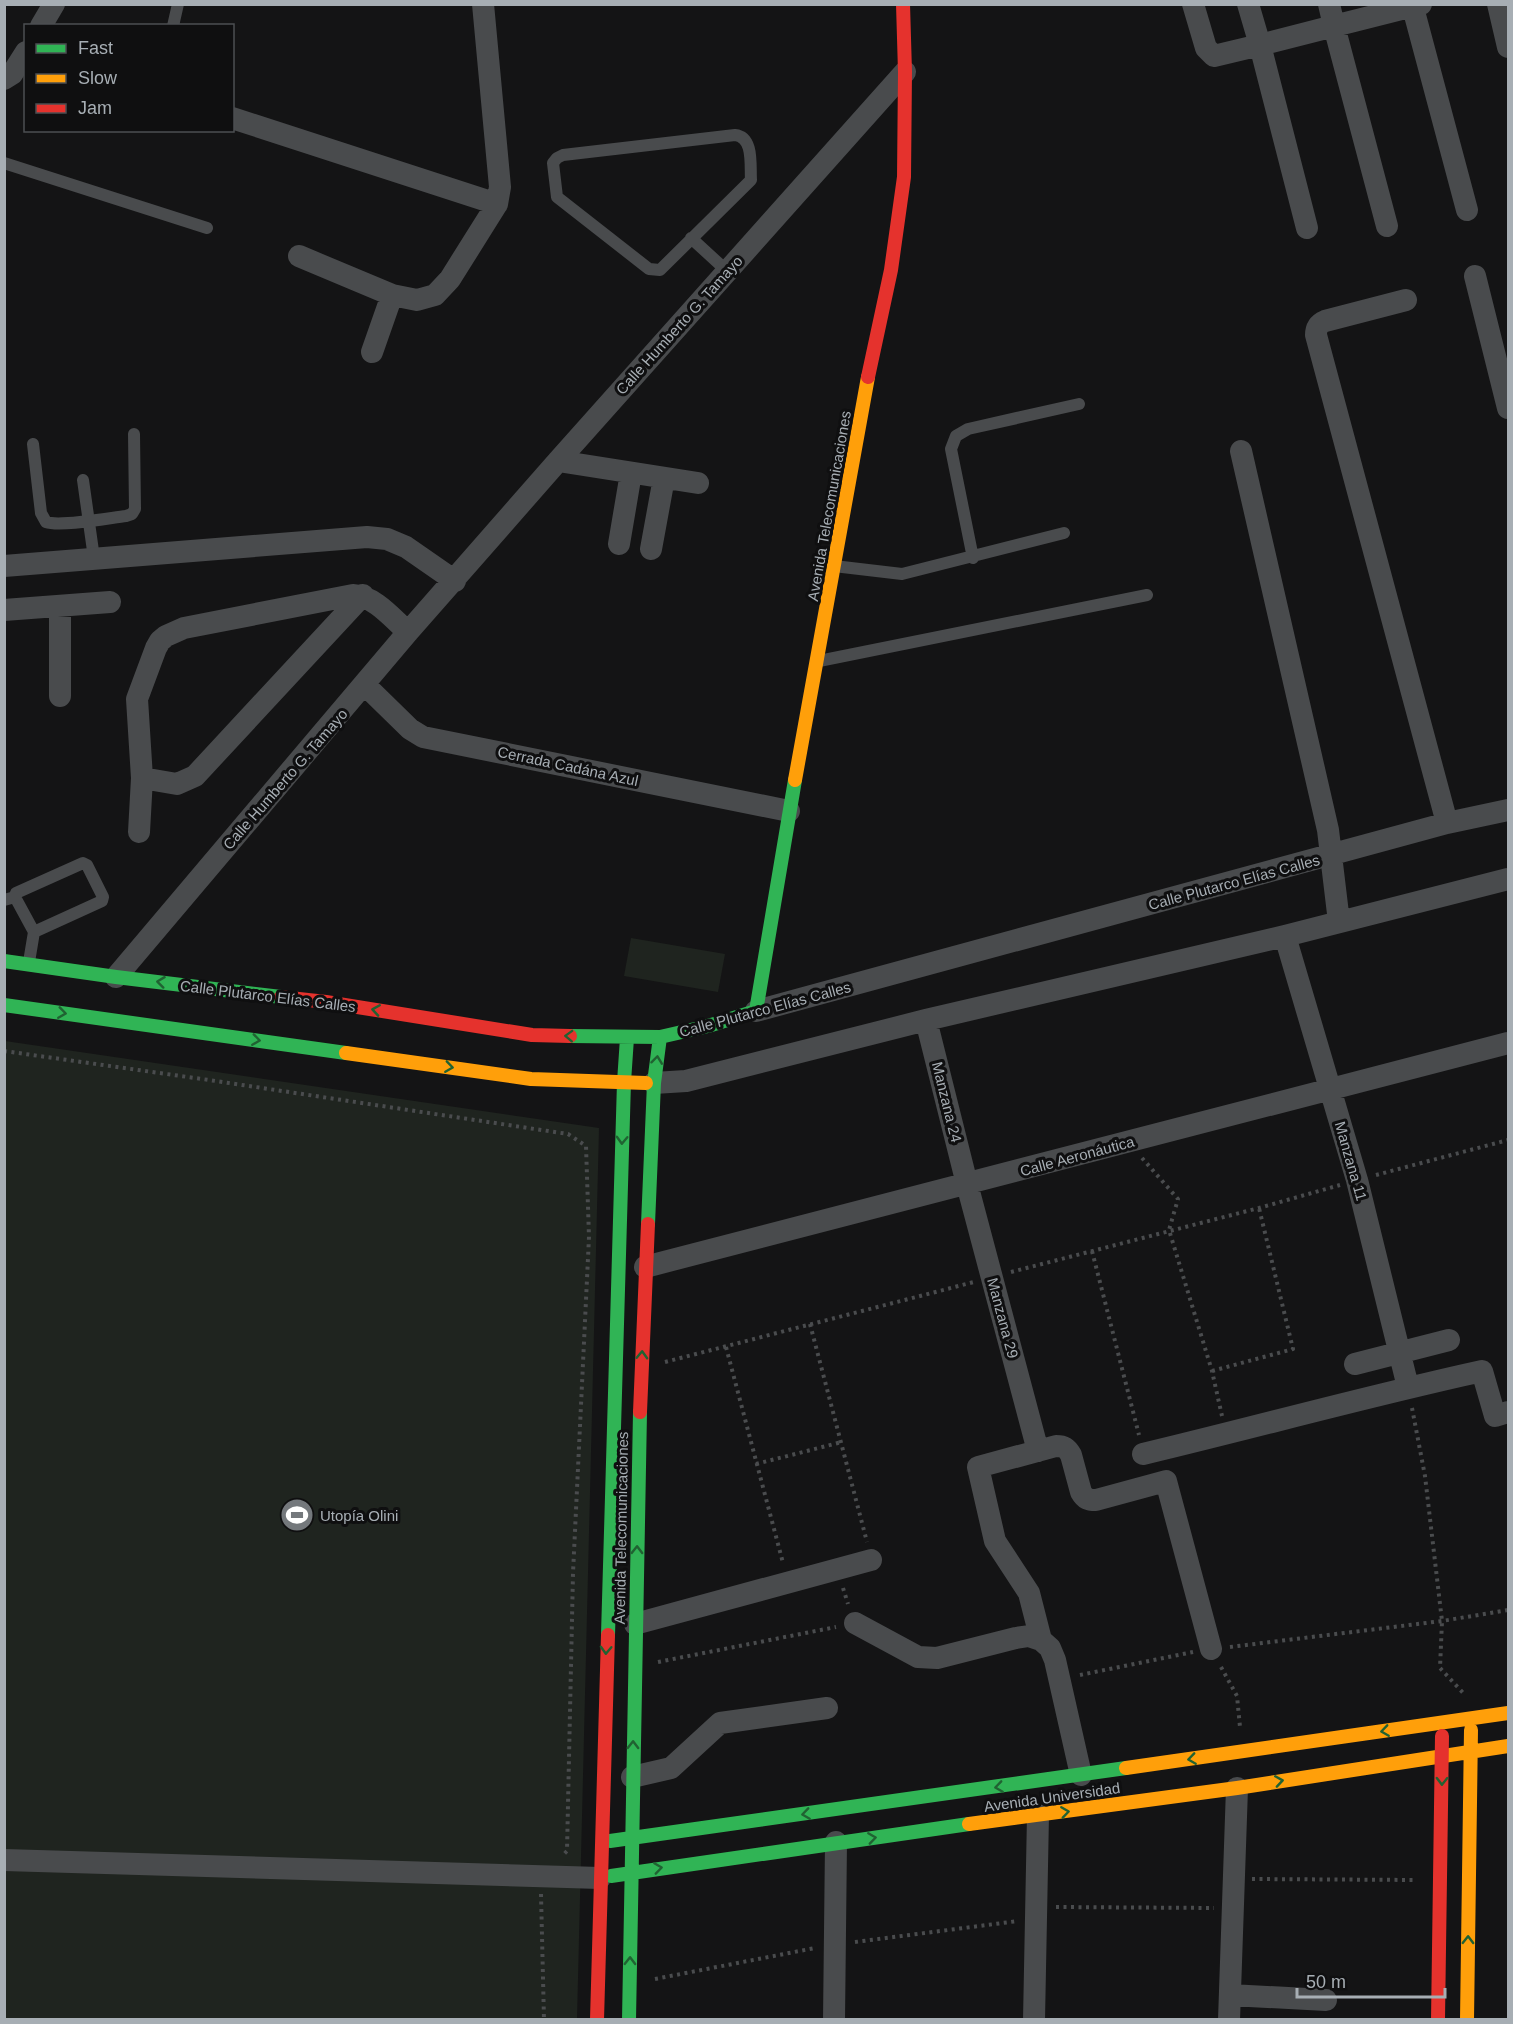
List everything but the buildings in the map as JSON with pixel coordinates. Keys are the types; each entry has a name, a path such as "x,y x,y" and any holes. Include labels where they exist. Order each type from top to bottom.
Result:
{"street":[{"path":"42,24 54,4"},
{"path":"299,256 392,295 417,300 435,295 450,279 497,204 500,187 483,4"},
{"name":"Avenida Telecomunicaciones","path":"756,1011 789,811 868,379 891,270 904,177 903,4"},
{"path":"1194,4 1206,48 1214,56 1260,45 1332,15 1415,5 1467,210"},
{"path":"1248,4 1307,228"},
{"path":"1498,4 1509,46"},
{"path":"1332,15 1387,226"},
{"path":"4,78 12,74 24,55"},
{"name":"Calle Humberto G. Tamayo","path":"116,977 408,632 905,72"},
{"path":"234,119 497,204"},
{"path":"1475,276 1509,408"},
{"path":"372,352 392,295"},
{"path":"1406,300 1324,321 1316,329 1316,335 1447,823"},
{"path":"1240,451 1328,830 1340,922"},
{"path":"558,461 698,483"},
{"path":"618,544 631,473"},
{"path":"651,549 664,478"},
{"path":"4,566 367,537 387,539 406,548 455,581"},
{"path":"139,832 142,777 137,699 156,648 166,636 184,628 353,595 363,595 372,600 408,632"},
{"path":"142,777 177,784 195,776 363,595"},
{"path":"4,610 110,602"},
{"path":"60,606 60,696"},
{"name":"Cerrada Cadána Azul","path":"365,685 410,729 423,737 789,811"},
{"name":"Calle Plutarco Elías Calles","path":"4,961 326,1002 532,1035 660,1038 1447,823 1509,810"},
{"path":"4,1005 531,1079 654,1083 686,1081 926,1020 1286,936 1509,879"},
{"name":"Manzana 11","path":"1286,936 1358,1180 1408,1387"},
{"name":"Manzana 24","path":"926,1020 967,1184"},
{"name":"Avenida Telecomunicaciones","path":"597,2019 600,1842 627,1038"},
{"name":"Avenida Telecomunicaciones","path":"628,2019 633,1667 641,1368 654,1083 660,1038"},
{"name":"Calle Aeronáutica","path":"645,1267 1509,1043"},
{"name":"Manzana 29","path":"967,1184 1038,1451"},
{"path":"1355,1364 1449,1340"},
{"path":"1143,1454 1408,1387 1482,1371 1495,1416 1509,1412"},
{"path":"1041,1640 1029,1593 995,1541 978,1467 1056,1446 1068,1449 1081,1492 1084,1498 1089,1500 1166,1480 1211,1649"},
{"path":"635,1624 872,1560"},
{"path":"855,1623 918,1657 937,1658 1029,1636 1041,1640 1050,1648 1081,1775"},
{"path":"633,1777 671,1768 720,1723 827,1708"},
{"name":"Avenida Universidad","path":"600,1842 1509,1713"},
{"path":"1467,2019 1470,1718"},
{"path":"1438,2019 1443,1722"},
{"name":"Avenida Universidad","path":"600,1878 836,1842 1237,1788 1509,1746"},
{"path":"1229,2019 1237,1788"},
{"path":"1034,2019 1038,1815"},
{"path":"834,2019 836,1842"},
{"path":"4,1860 600,1878"},
{"path":"1230,1995 1326,2000"}],"lane":[{"path":"173,24 178,4"},
{"path":"741,135 747,140 749,146 751,180 691,238 665,267 660,270 649,269 557,197 553,163 563,155 741,135"},
{"path":"4,163 207,228"},
{"path":"691,238 727,271"},
{"path":"973,558 951,449 956,436 968,429 1079,404"},
{"path":"33,444 41,513 46,522 53,524 132,514 135,509 134,434"},
{"path":"83,480 94,558"},
{"path":"834,566 902,574 973,558 1064,533"},
{"path":"817,662 1147,595"},
{"path":"29,964 34,932 10,898 16,893 83,863 87,865 103,897 102,901 34,932"}],"path":[{"path":"4,1052 220,1081 568,1134 586,1146 589,1237 573,1573 567,1851 541,1877 544,2019"},
{"path":"641,1368 1259,1208 1509,1140"},
{"path":"1129,1143 1178,1199 1169,1230 1212,1371 1226,1434"},
{"path":"1212,1371 1293,1349 1259,1208"},
{"path":"1092,1251 1143,1454"},
{"path":"810,1324 872,1560"},
{"path":"726,1347 788,1584"},
{"path":"1408,1387 1425,1476 1442,1621 1440,1668 1468,1698 1470,1718"},
{"path":"756,1464 842,1442"},
{"path":"633,1667 855,1623 836,1570"},
{"path":"1058,1679 1211,1649 1442,1621 1509,1610"},
{"path":"1211,1649 1237,1696 1242,1752"},
{"path":"1234,1879 1441,1880"},
{"path":"630,1985 835,1944 1036,1918 1042,1906 1233,1908"}],"shaded area":[{"path":"631,938 725,954 718,992 624,976"},
{"name":"Utopía Olini","path":"5,1041 599,1128 577,2019 5,2019"}],"traffic: fast":[{"path":"570,1036 660,1037 708,1026 756,1011 795,780"},
{"path":"4,961 281,997"},
{"path":"4,1005 346,1053"},
{"path":"648,1224 654,1083 660,1037"},
{"path":"608,1635 627,1038"},
{"path":"629,2020 640,1412"},
{"path":"610,1841 1126,1768"},
{"path":"611,1876 969,1824"}],"traffic: slow":[{"path":"795,780 868,377"},
{"path":"346,1053 531,1079 646,1083"},
{"path":"1126,1768 1508,1713"},
{"path":"1467,2020 1471,1730"},
{"path":"969,1824 1237,1788 1508,1746"}],"traffic: jam":[{"path":"868,377 891,270 904,177 903,4"},
{"path":"281,997 532,1035 570,1036"},
{"path":"640,1412 648,1224"},
{"path":"597,2020 608,1635"},
{"path":"1438,2020 1442,1736"}],"place":[{"name":"Utopía Olini","path":"297,1515"}]}
